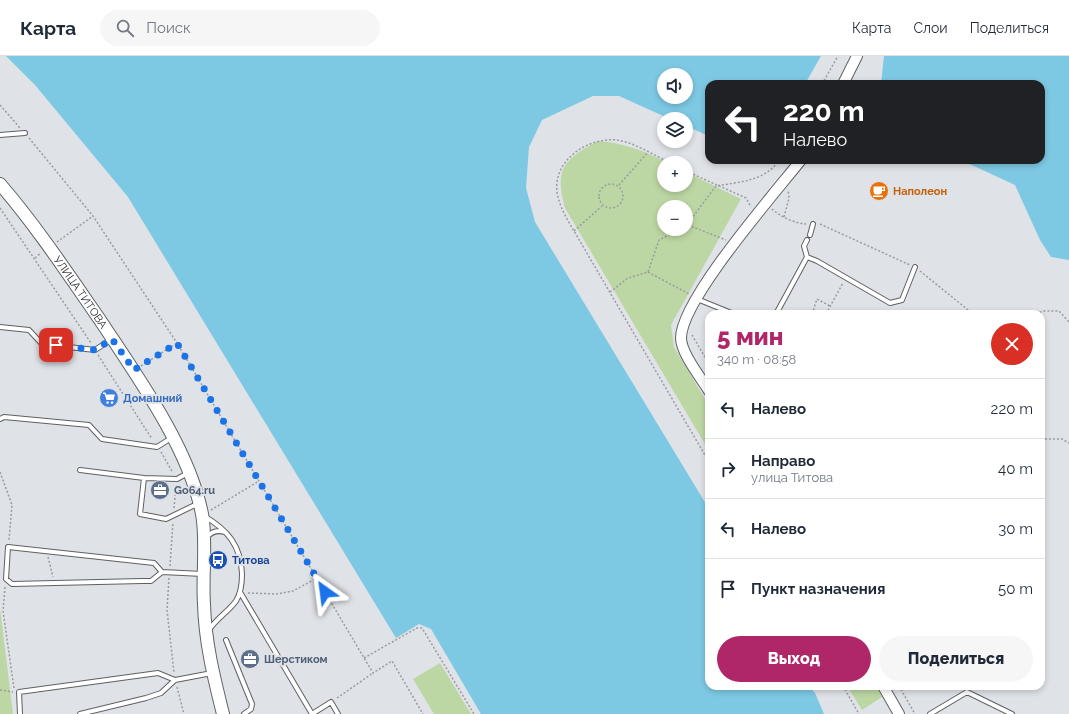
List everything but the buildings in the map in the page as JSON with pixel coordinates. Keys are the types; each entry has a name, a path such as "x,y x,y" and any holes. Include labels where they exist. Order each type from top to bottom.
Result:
{"main road":[{"name":"УЛИЦА ТИТОВА","path":"0,184 50,247 134,370 173,437 189,472 203,515 204,605 206,633 212,673 223,714"}],"street":[{"path":"845,80 857,56"},
{"path":"705,384 685,352 681,339 682,326 697,298 734,243 798,164"},
{"path":"885,690 899,714"}],"lane":[{"path":"0,135 25,133"},
{"path":"810,235 813,224"},
{"path":"778,310 807,257 804,246 807,240"},
{"path":"807,257 890,303 902,300 915,267"},
{"path":"697,298 725,310"},
{"path":"0,327 29,330 42,344 95,350 112,339"},
{"path":"0,419 4,417 89,425 102,439 157,447 173,437"},
{"path":"80,470 144,478 177,479 189,472"},
{"path":"144,478 140,514 166,519 199,502"},
{"path":"203,515 219,525 228,533 239,552 242,564 240,592 230,609 215,621 206,633"},
{"path":"203,542 214,532 220,531 228,533"},
{"path":"162,572 154,563 8,547 6,579 12,584 151,581 162,572 204,574"},
{"path":"240,592 312,714 331,702 338,714"},
{"path":"226,640 252,704 252,709 244,714"},
{"path":"20,714 19,692 158,673 175,680"},
{"path":"80,714 146,698 161,693 175,680 212,673"},
{"path":"930,714 967,692 1012,714"}],"path":[{"path":"824,80 838,56"},
{"path":"0,105 93,216 177,343 373,673"},
{"path":"657,156 618,140 599,141 569,156 560,170 557,191 562,209 574,232 705,455"},
{"path":"619,185 648,152"},
{"path":"693,218 716,186 748,180 764,174 776,164"},
{"path":"693,174 746,198 755,216"},
{"path":"610,182 619,185 624,196 621,204 613,209 602,206 598,196 601,187 610,182"},
{"path":"784,217 788,198 788,184"},
{"path":"766,204 784,217 800,223 819,224 915,267 968,310"},
{"path":"574,232 602,206"},
{"path":"0,208 95,350 177,479 167,610 175,680 184,714"},
{"path":"72,232 93,216"},
{"path":"693,228 734,243"},
{"path":"648,272 659,240 667,236"},
{"path":"610,292 628,278 648,272 697,298"},
{"path":"828,310 846,278"},
{"path":"813,310 817,299 830,306"},
{"path":"1045,311 1059,311 1069,322"},
{"path":"689,329 705,357"},
{"path":"134,370 177,343"},
{"path":"1045,439 1062,439 1069,443"},
{"path":"0,472 12,505 8,547"},
{"path":"203,515 260,481"},
{"path":"47,551 54,583"},
{"path":"240,592 277,594 293,592 317,578"},
{"path":"6,579 3,611 13,687 19,692"},
{"path":"364,658 418,628 422,628 474,714"},
{"path":"331,702 392,661 423,714"},
{"path":"0,690 19,692"},
{"path":"845,690 859,714"},
{"path":"901,690 915,714"}],"green space":[{"path":"598,141 617,144 634,148 657,158 657,192 693,192 693,175 741,199 671,325 674,347 705,399 705,444 565,208 561,184 562,174 570,160 586,147"},
{"path":"0,608 13,714 0,714"},
{"path":"440,663 471,714 434,714 413,679"},
{"path":"850,690 878,690 882,697 862,710"}],"water":[{"path":"6,56 821,56 807,80 705,80 705,134 693,129 693,112 657,113 619,96 593,96 542,120 529,147 526,188 535,222 705,502 705,690 812,690 815,693 824,714 481,714 431,629 419,624 396,638 128,197 35,85"},
{"path":"884,56 1069,56 1069,260 1051,257 1040,240 1015,185 970,164 1045,164 1045,80 881,80"}],"place":[{"name":"Наполеон","path":"879,191"},
{"name":"Домашний","path":"109,398"},
{"name":"Go64.ru","path":"160,490"},
{"name":"Титова","path":"218,560"},
{"name":"Шерстиком","path":"250,659"}],"route":[{"path":"56,345 95,350 112,339 134,370 177,343 325,592"}]}
